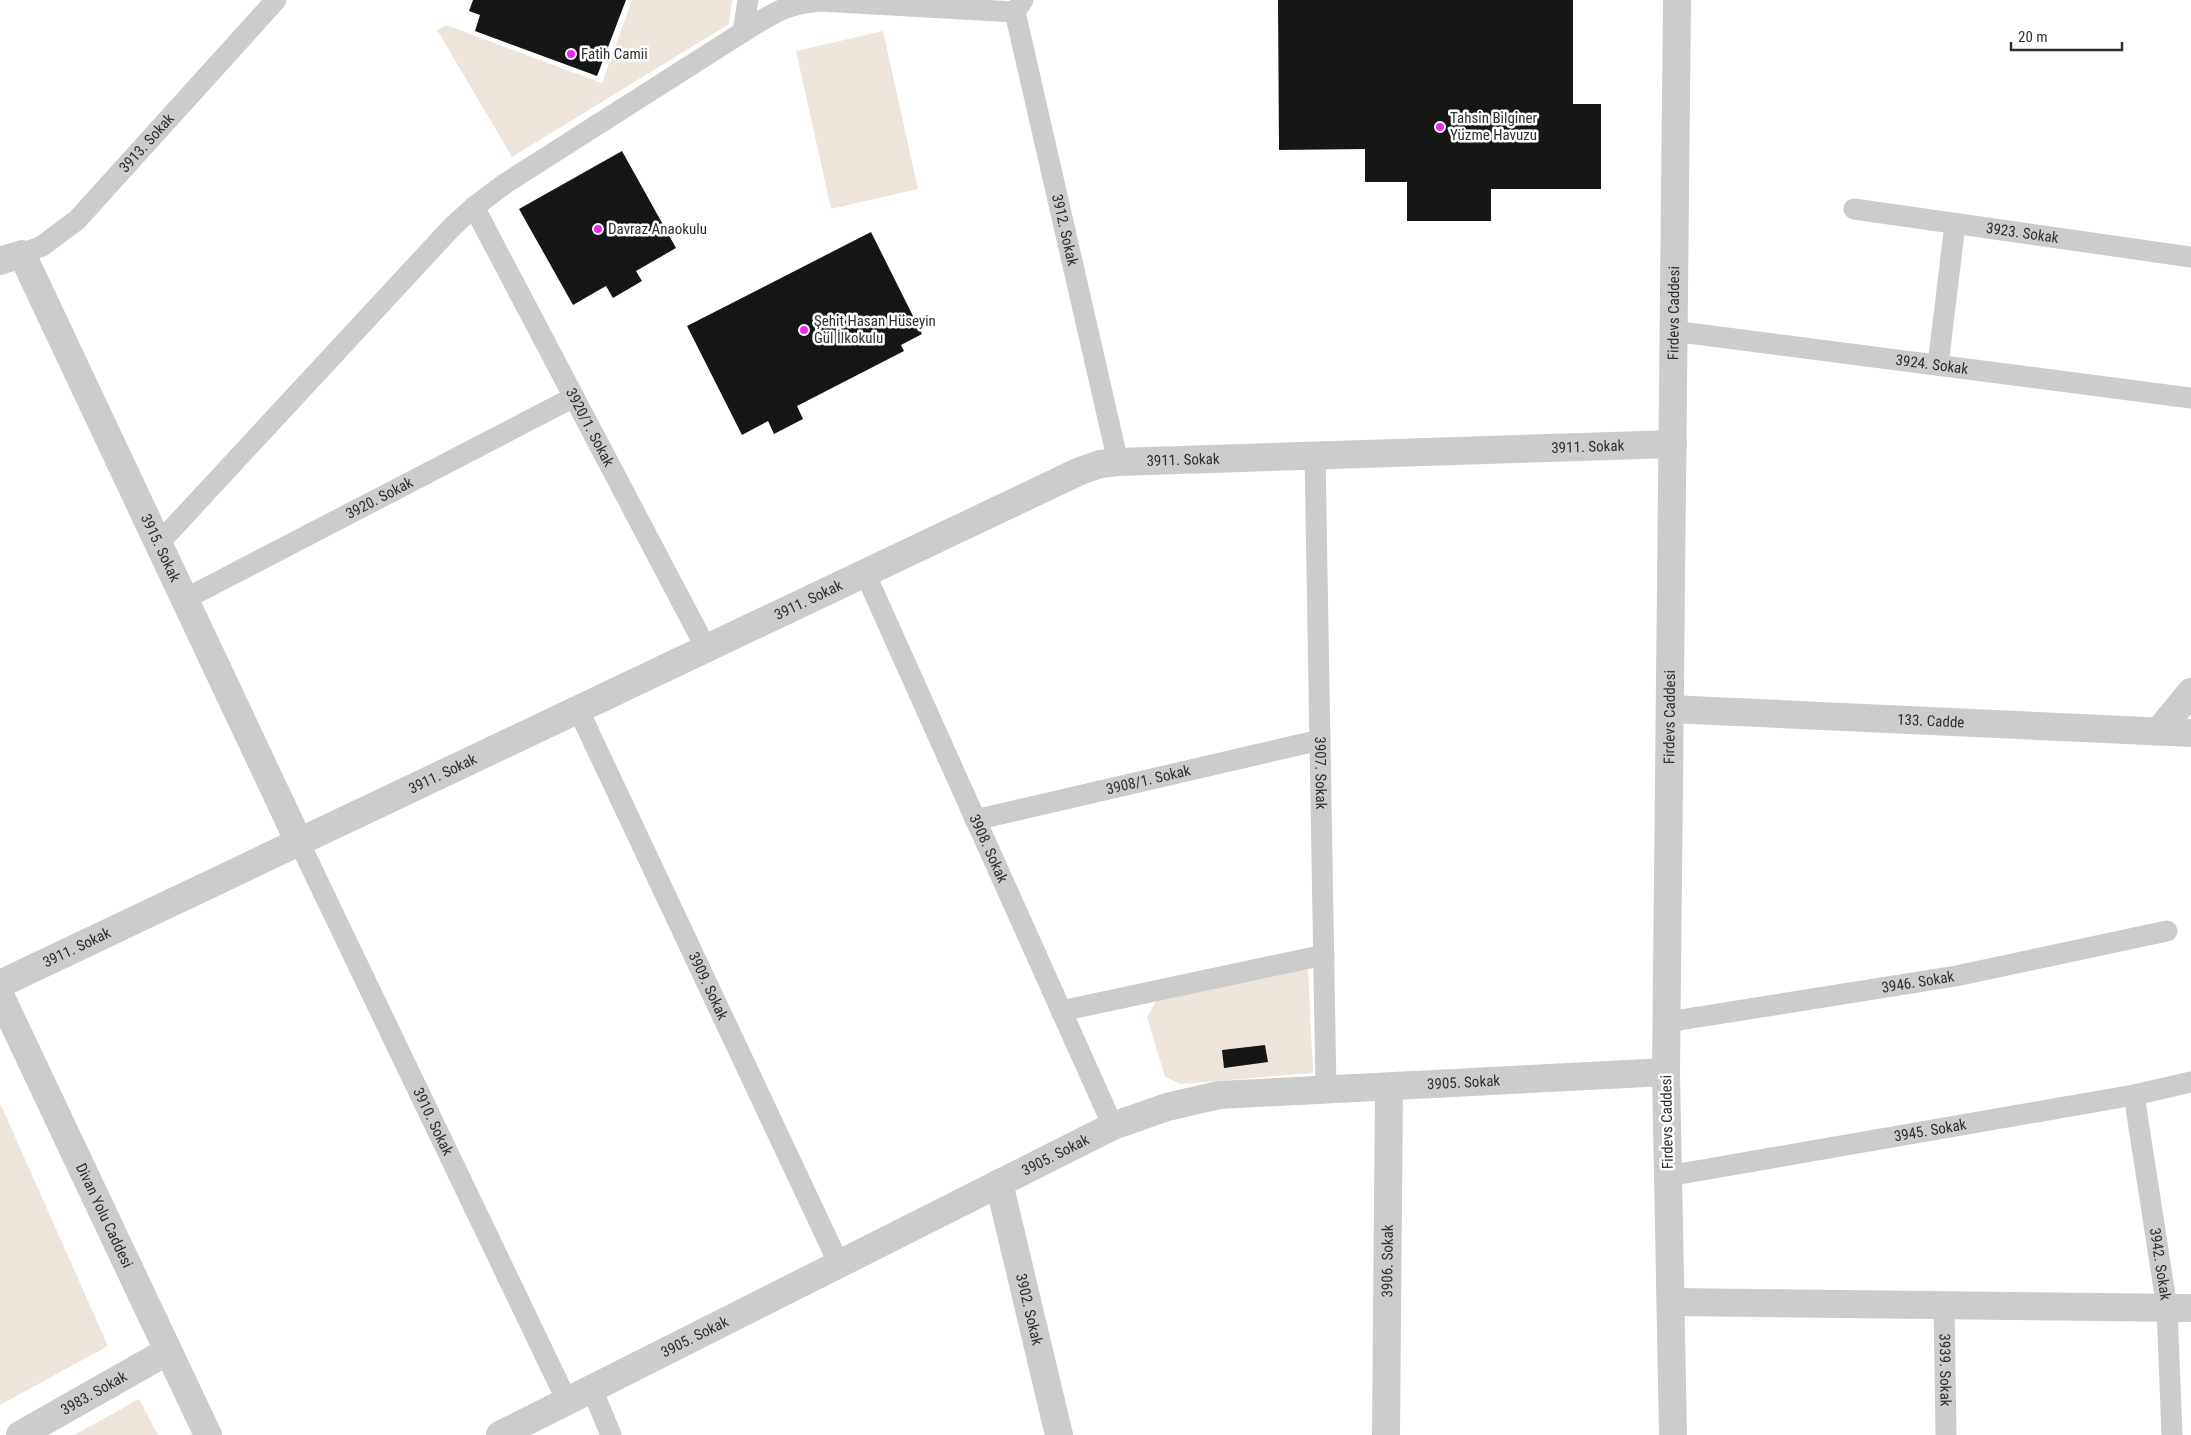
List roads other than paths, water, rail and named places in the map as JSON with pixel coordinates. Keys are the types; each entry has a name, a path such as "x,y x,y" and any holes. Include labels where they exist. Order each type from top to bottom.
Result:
{"street":[{"name":"Firdevs Caddesi","path":"1673,1435 1666,1072 1677,0"},
{"name":"3915. Sokak","path":"11,257 159,543 299,842"},
{"name":"3911. Sokak","path":"0,984 1080,471 1100,464 1673,444"},
{"path":"2159,732 2191,692"},
{"name":"133. Cadde","path":"1670,709 2191,733"},
{"name":"Divan Yolu Caddesi","path":"0,995 208,1435"},
{"name":"3905. Sokak","path":"500,1435 1113,1126 1167,1107 1219,1095 1666,1072"},
{"name":"3906. Sokak","path":"1386,1435 1389,1087"},
{"name":"3902. Sokak","path":"998,1183 1059,1435"},
{"path":"1671,1302 2179,1308"},
{"name":"3983. Sokak","path":"20,1435 168,1351"}],"lane":[{"name":"3913. Sokak","path":"11,257 42,246 77,220 276,0"},
{"path":"743,32 748,0"},
{"path":"159,543 452,228 474,207 506,183 777,10 797,3 820,1 1019,6"},
{"name":"3912. Sokak","path":"1019,6 1118,462"},
{"name":"3920/1. Sokak","path":"474,207 706,648"},
{"name":"3923. Sokak","path":"1854,209 2191,257"},
{"path":"1938,366 1955,224"},
{"name":"3924. Sokak","path":"1674,331 2191,398"},
{"name":"3920. Sokak","path":"185,599 574,397"},
{"name":"3907. Sokak","path":"1315,455 1326,1090"},
{"name":"3908. Sokak","path":"865,573 1113,1126"},
{"name":"3909. Sokak","path":"578,709 839,1264"},
{"name":"3908/1. Sokak","path":"975,820 1320,740"},
{"name":"3910. Sokak","path":"299,842 567,1401"},
{"name":"3946. Sokak","path":"1667,1022 1956,976 2167,931"},
{"path":"1061,1011 1324,955"},
{"name":"3945. Sokak","path":"1668,1176 2134,1095 2191,1082"},
{"name":"3942. Sokak","path":"2134,1095 2179,1308 2172,1435"},
{"name":"3939. Sokak","path":"1944,1305 1946,1435"},
{"path":"592,1388 611,1435"}],"place":[{"name":"Fatih Camii","path":"571,54"},
{"name":"Tahsin Bilginer Yüzme Havuzu","path":"1440,127"},
{"name":"Davraz Anaokulu","path":"598,229"},
{"name":"Şehit Hasan Hüseyin Gül İlkokulu","path":"804,330"}]}
